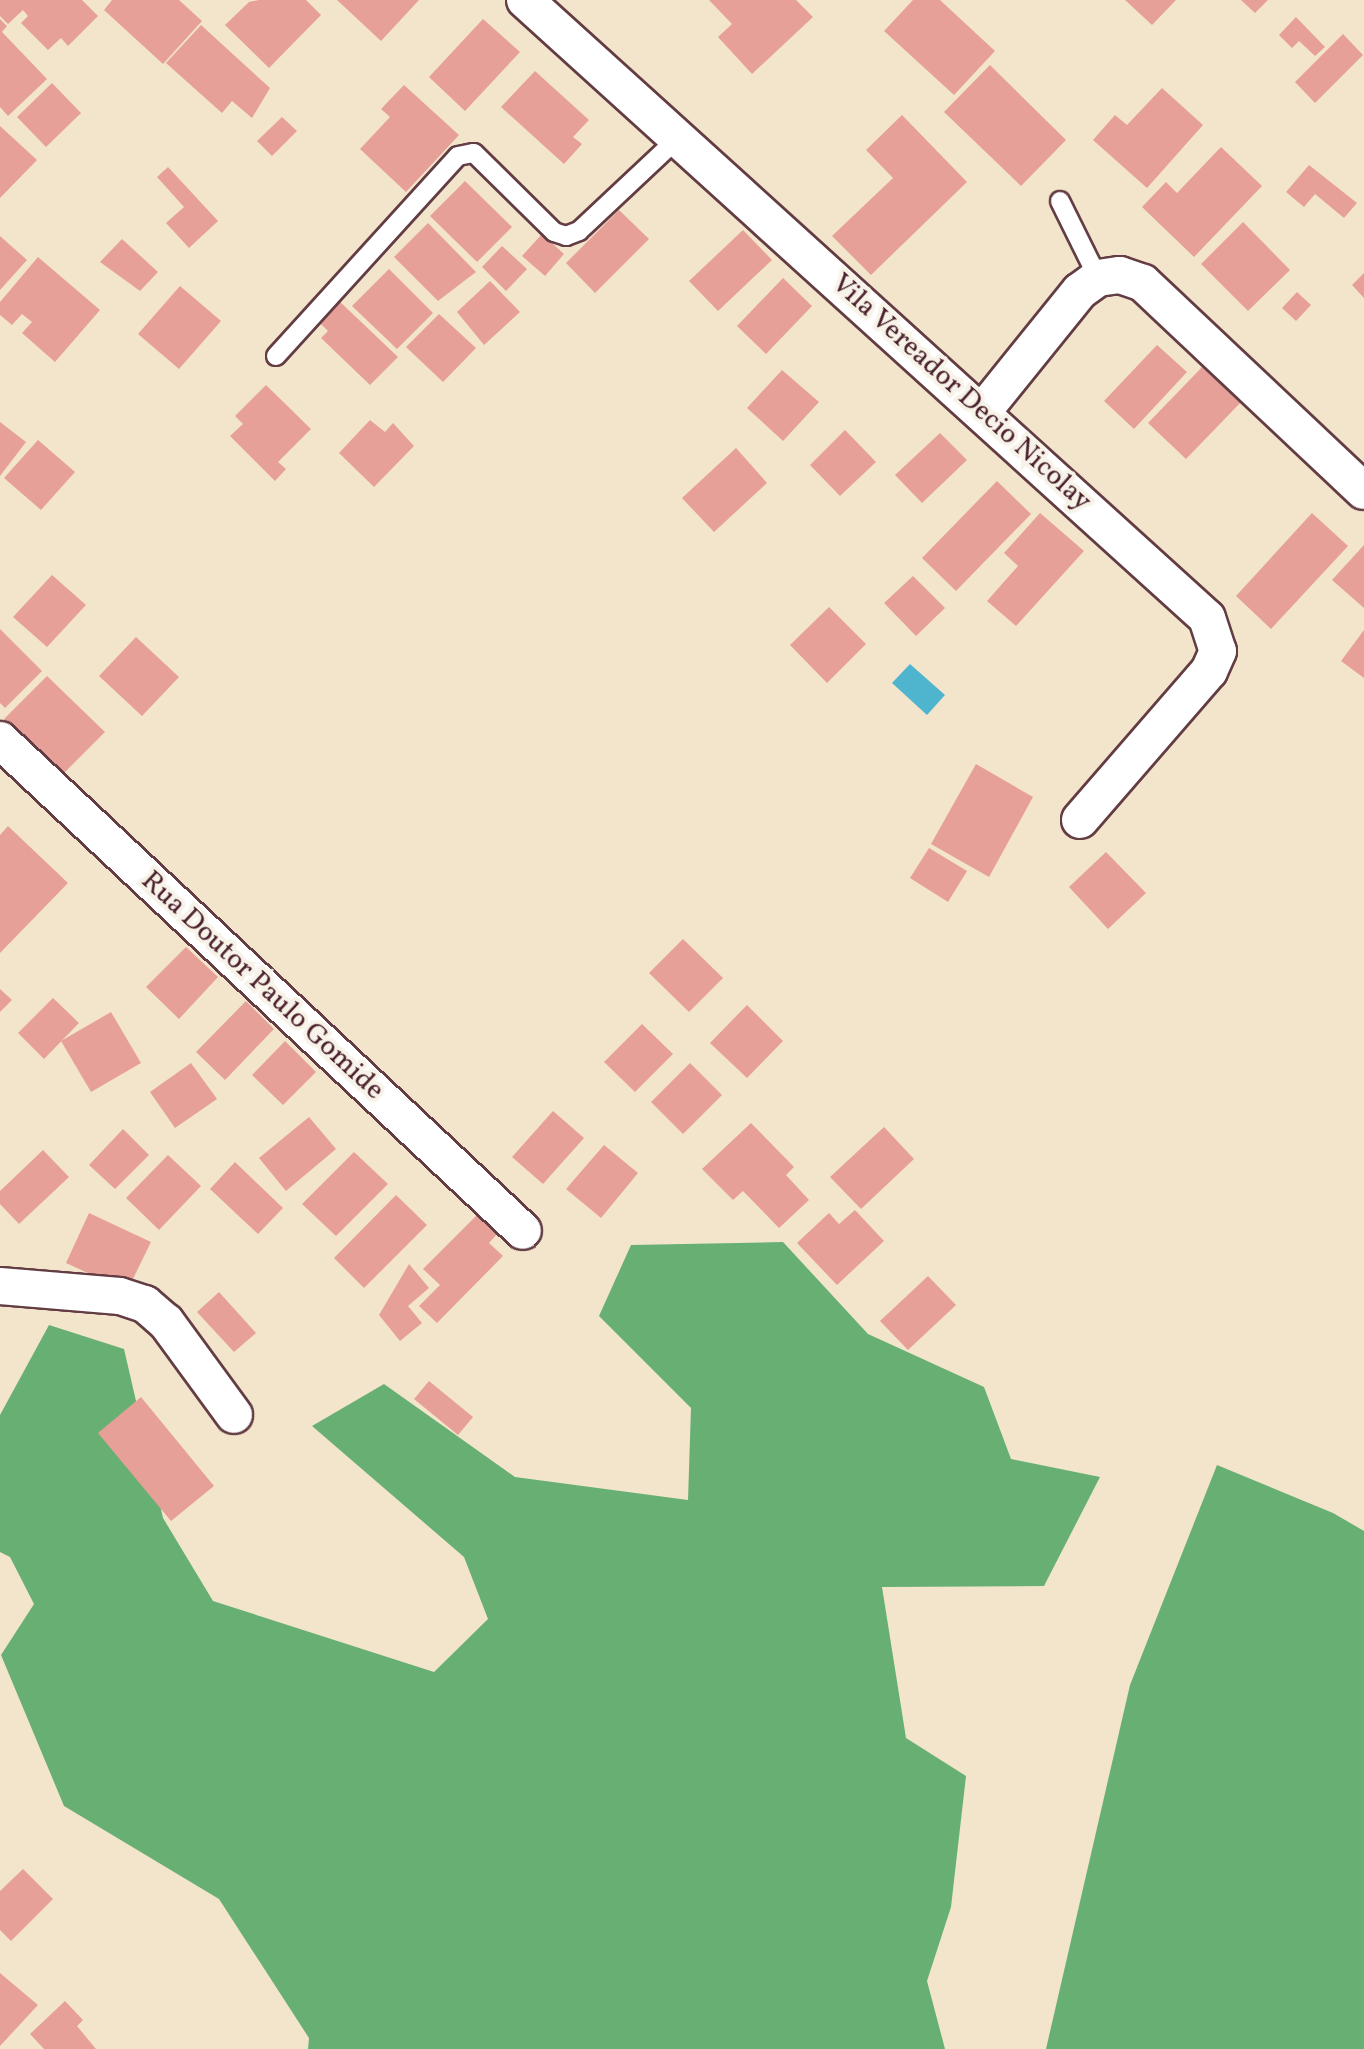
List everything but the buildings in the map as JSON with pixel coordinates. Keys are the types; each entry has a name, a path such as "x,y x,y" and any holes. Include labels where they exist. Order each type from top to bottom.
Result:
{"street":[{"name":"Vila Vereador Decio Nicolay","path":"525,0 676,140 983,411 1207,618 1216,637 1218,651 1209,671 1080,820"},
{"path":"983,411 1080,291 1098,278 1120,275 1143,283 1364,491"},
{"name":"Rua Doutor Paulo Gomide","path":"0,740 523,1231"},
{"path":"0,1286 120,1296 145,1304 166,1322 234,1415"}],"lane":[{"path":"276,356 458,156 474,153 554,232 566,236 579,231 676,140"},
{"path":"1060,201 1098,278"}],"green space":[{"path":"783,1242 868,1334 984,1387 1011,1459 1100,1477 1044,1586 882,1587 906,1738 966,1776 951,1907 927,1981 945,2049 308,2049 309,2038 219,1899 64,1806 1,1655 34,1604 10,1557 0,1552 0,1415 49,1325 124,1349 163,1518 213,1601 434,1672 488,1619 464,1557 312,1426 384,1384 515,1477 688,1500 691,1408 599,1316 631,1245"},
{"path":"1217,1465 1333,1513 1364,1531 1364,2049 1046,2049 1130,1685"}],"water":[{"path":"910,664 945,695 927,715 892,683"}]}
